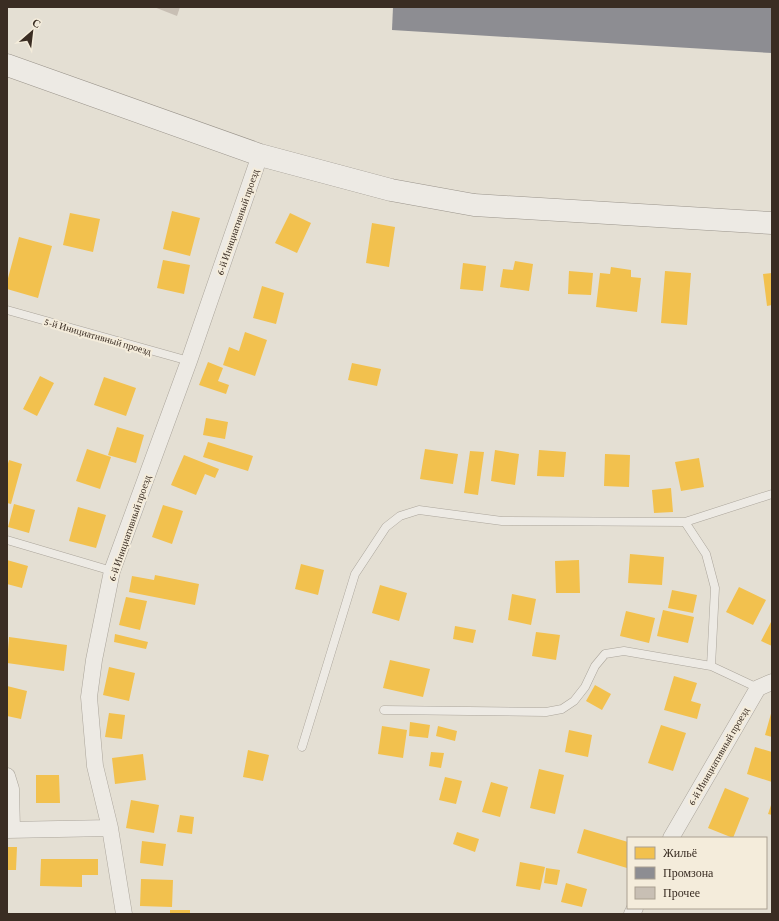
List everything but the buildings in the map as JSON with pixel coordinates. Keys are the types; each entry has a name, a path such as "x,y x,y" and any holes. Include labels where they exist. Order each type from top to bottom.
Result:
{"street":[{"path":"7,65 260,155 391,190 474,205 772,222"},
{"name":"6-й Инициативный проезд","path":"124,914 110,828 95,766 89,698 94,660 112,571 189,361 260,155"},
{"name":"6-й Инициативный проезд","path":"672,837 765,685"},
{"path":"7,776 11,789 9,830 110,828"}],"lane":[{"name":"5-й Инициативный проезд","path":"7,310 189,361"},
{"path":"302,747 354,574 386,527 400,516 419,510 502,521 685,522 772,494"},
{"path":"685,522 706,554 715,588 711,666"},
{"path":"7,540 112,571"},
{"path":"384,710 546,712 562,709 574,700 585,687 595,666 606,654 624,651 711,666 765,685"}]}
